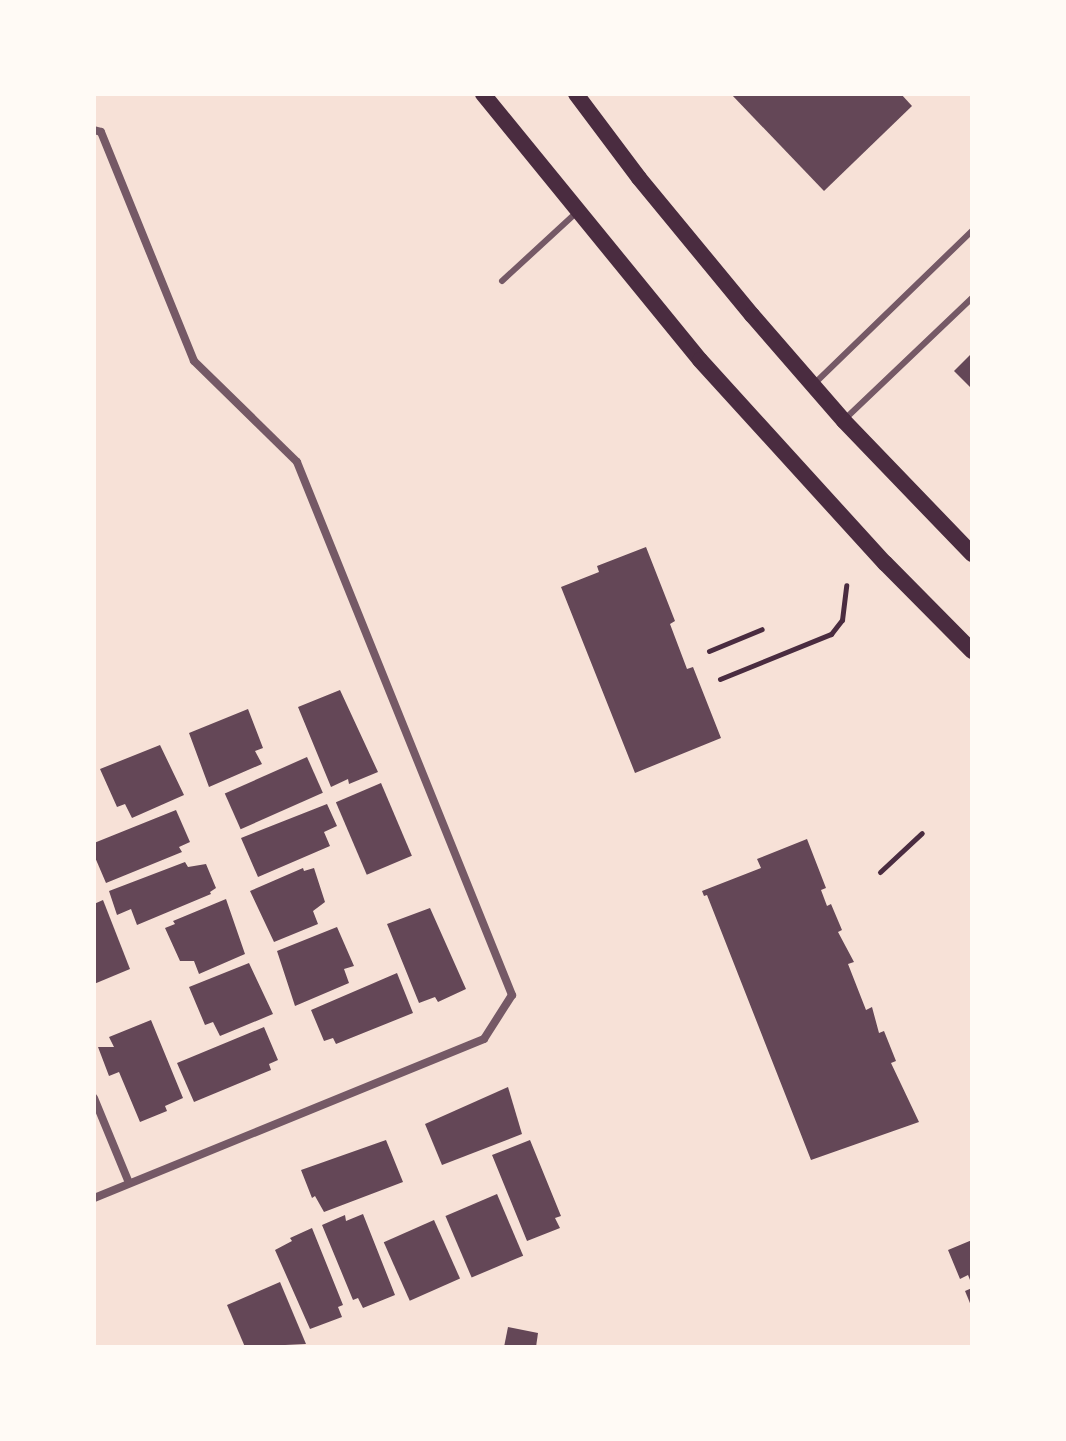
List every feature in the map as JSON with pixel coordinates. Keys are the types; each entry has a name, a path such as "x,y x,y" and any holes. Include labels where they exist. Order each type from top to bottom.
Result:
{"main road":[{"path":"483,94 773,443 972,651"},
{"path":"576,94 639,178 813,385 972,554"}],"street":[{"path":"94,130 101,132 194,361 297,462 512,995 484,1039 94,1198"},
{"path":"94,1098 129,1183"}],"lane":[{"path":"502,281 578,211"},
{"path":"813,385 972,231"},
{"path":"844,421 972,298"}],"path":[{"path":"720,679 831,634 844,611 846,585"},
{"path":"709,651 762,629"},
{"path":"880,872 922,833"}],"building":[{"path":"731,94 901,94 912,106 824,191"},
{"path":"972,353 972,389 954,371"},
{"path":"646,547 675,621 670,624 687,669 693,667 721,738 635,773 561,587 599,572 597,566"},
{"path":"340,690 378,772 349,784 348,779 331,787 298,707"},
{"path":"248,709 263,748 255,751 262,764 209,787 189,733"},
{"path":"160,745 184,795 132,818 125,804 117,807 100,769"},
{"path":"307,757 323,793 241,829 225,794"},
{"path":"381,783 412,856 367,875 336,802"},
{"path":"327,804 337,826 324,832 330,846 258,877 241,838"},
{"path":"176,810 190,842 179,847 182,852 106,883 94,855 94,843"},
{"path":"807,839 826,888 821,890 827,906 831,904 842,930 838,932 854,962 848,964 866,1010 872,1007 879,1033 884,1031 896,1061 891,1063 919,1122 811,1160 707,895 704,896 702,891 761,868 757,859"},
{"path":"185,862 188,867 206,864 216,888 211,894 137,925 131,909 117,915 109,891"},
{"path":"303,868 304,871 314,868 325,902 313,911 318,924 274,942 250,891"},
{"path":"226,899 245,954 199,974 194,961 180,961 165,928 175,924 173,921"},
{"path":"103,900 130,969 94,984 94,904"},
{"path":"430,908 466,989 438,1002 435,997 419,1003 387,924"},
{"path":"337,927 354,966 344,969 349,983 295,1006 277,951"},
{"path":"249,963 273,1014 220,1036 213,1022 205,1025 189,987"},
{"path":"397,973 413,1013 336,1044 333,1038 324,1041 311,1010"},
{"path":"151,1020 183,1098 165,1106 167,1111 140,1122 119,1072 109,1076 98,1047 114,1047 109,1037"},
{"path":"264,1027 278,1060 269,1064 271,1070 194,1102 177,1063"},
{"path":"508,1087 522,1134 442,1165 425,1124"},
{"path":"386,1140 403,1182 324,1212 315,1196 312,1198 301,1170"},
{"path":"530,1140 561,1216 555,1218 560,1228 527,1241 492,1155"},
{"path":"497,1194 523,1256 472,1278 445,1216"},
{"path":"363,1214 395,1295 363,1308 358,1298 353,1300 322,1225 345,1215 346,1221"},
{"path":"434,1220 460,1278 410,1301 384,1242"},
{"path":"312,1228 343,1305 338,1307 342,1317 310,1329 275,1250 292,1241 290,1238"},
{"path":"972,1240 972,1285 968,1275 960,1279 948,1250"},
{"path":"280,1282 306,1344 245,1347 227,1305"},
{"path":"972,1288 972,1308 965,1291"},
{"path":"508,1327 538,1333 536,1347 504,1347"}]}
